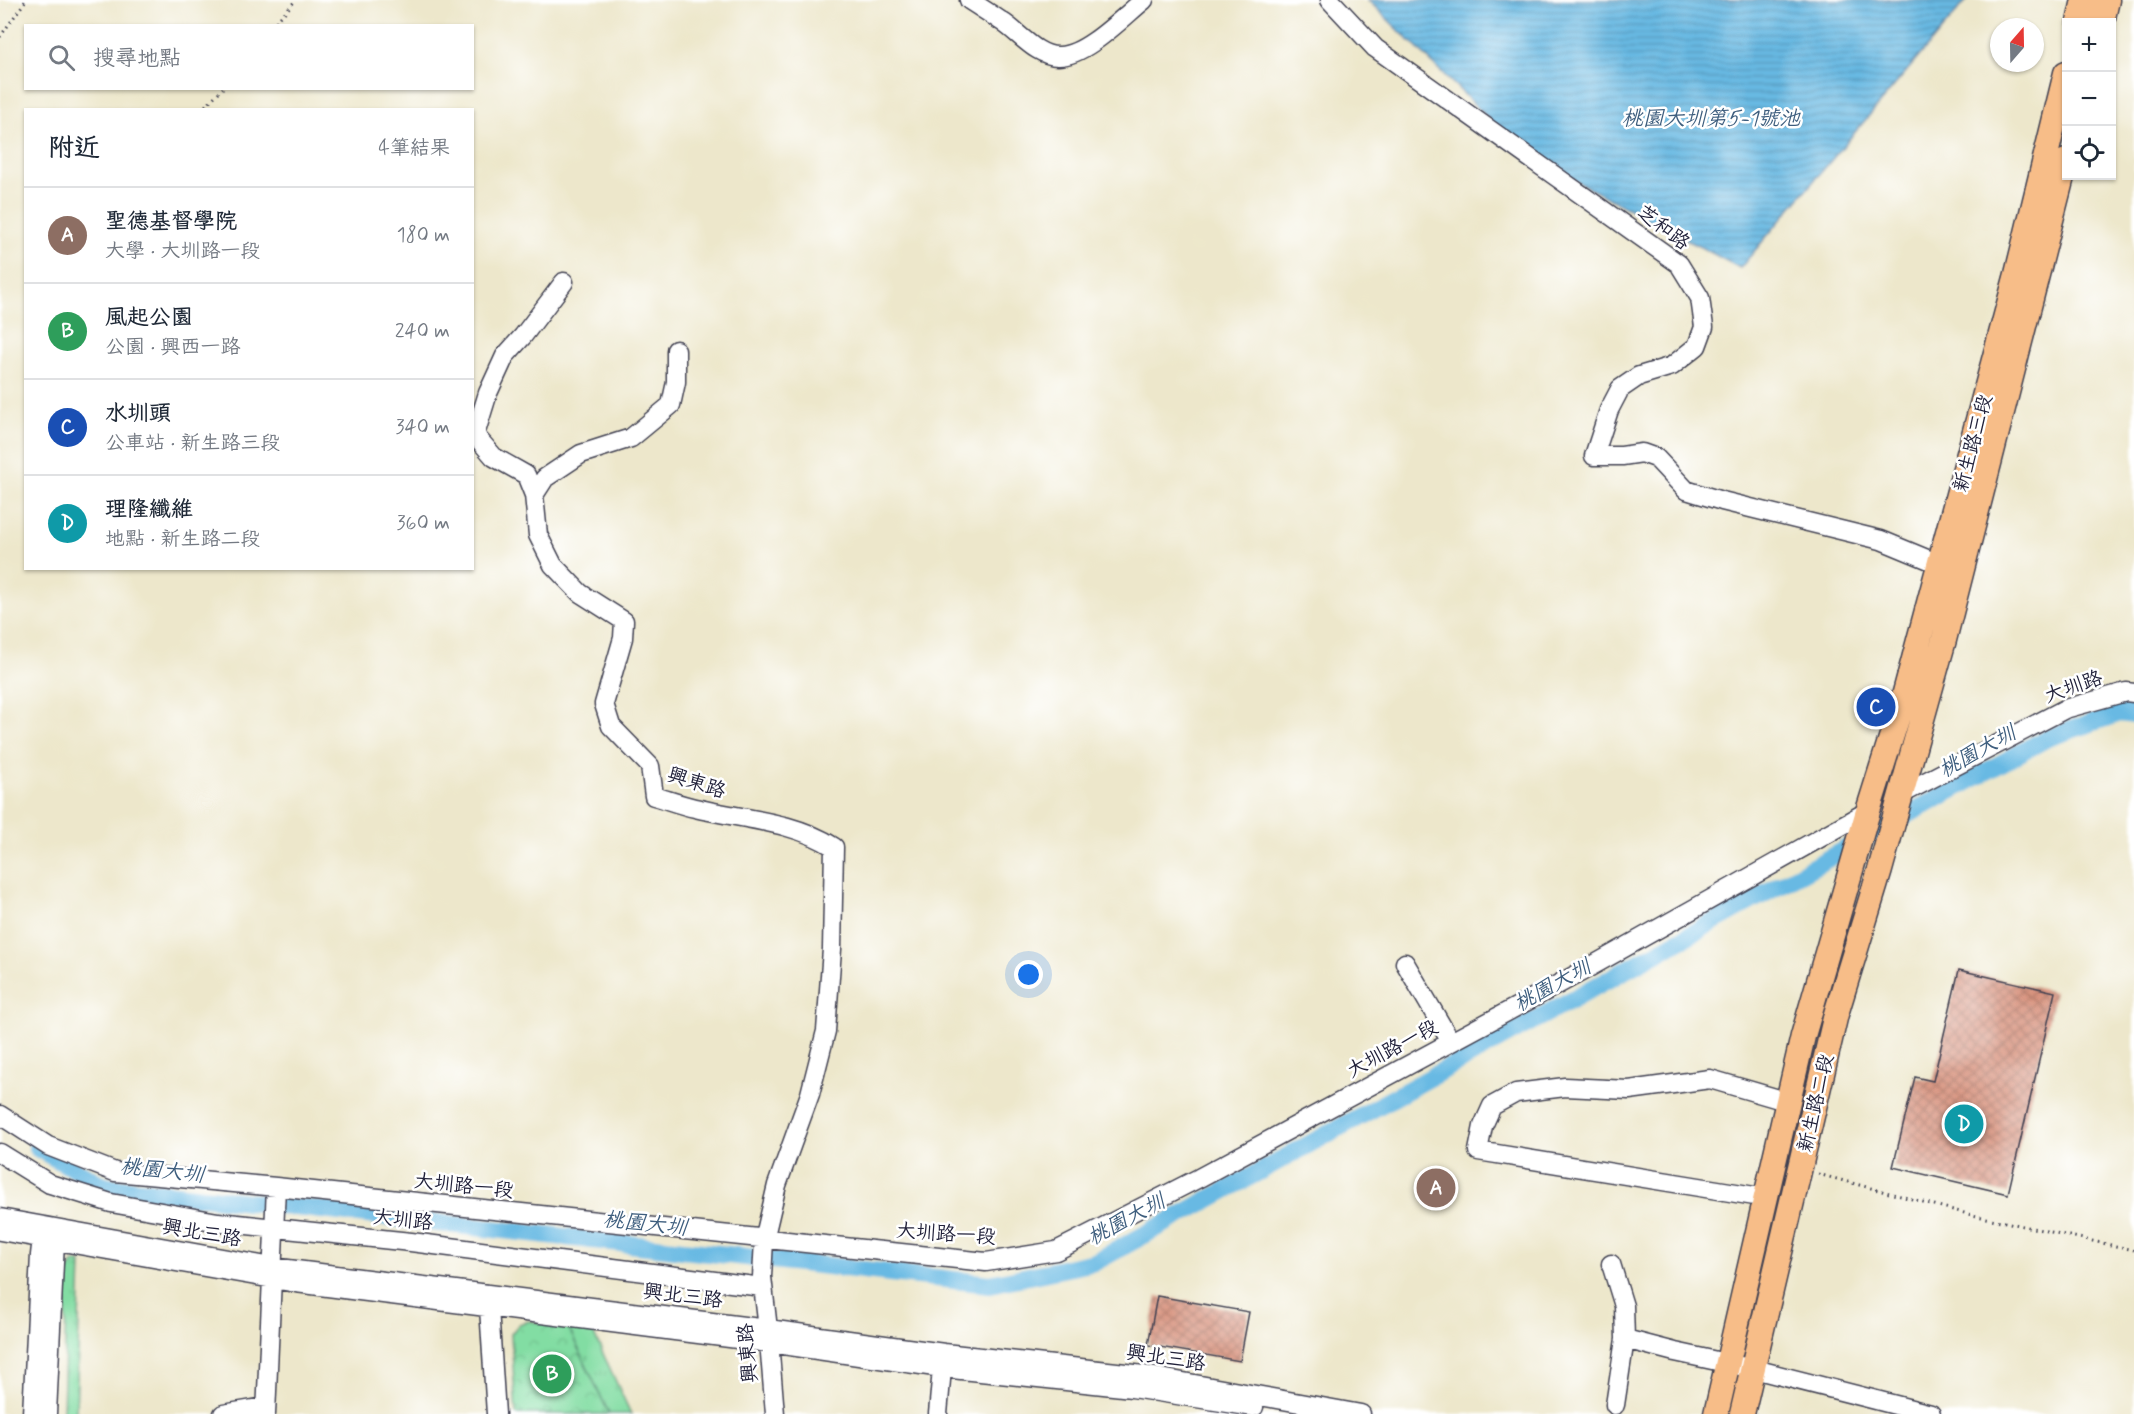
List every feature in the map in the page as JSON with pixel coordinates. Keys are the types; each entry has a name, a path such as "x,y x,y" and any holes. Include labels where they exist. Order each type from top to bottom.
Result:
{"main road":[{"path":"2080,18 2084,0"},
{"path":"2103,18 2107,0"},
{"name":"新生路三段","path":"1868,811 1903,700 1940,564 2017,274 2062,93"},
{"name":"新生路三段","path":"1900,795 1947,628 2062,180"},
{"name":"新生路二段","path":"1742,1414 1836,1014 1880,870 1900,795"},
{"name":"新生路二段","path":"1716,1414 1803,1036 1868,811"}],"street":[{"path":"969,0 1037,49 1058,57 1091,43 1144,0"},
{"name":"芝和路","path":"1330,0 1375,48 1679,264 1700,298 1704,327 1697,346 1672,366 1639,376 1620,389 1609,411 1594,456 1642,453 1656,458 1686,490 1881,540 1940,564"},
{"name":"興東路","path":"564,282 505,356 488,393 475,435 494,457 526,475 534,495 538,535 553,565 580,593 624,621 623,638 604,704 611,726 650,766 654,796 692,808 763,822 816,836 834,847 832,949 826,1031 810,1094 777,1185 765,1239"},
{"path":"534,495 545,478 581,454 631,438 671,405 676,382 676,350"},
{"name":"大圳路","path":"1900,795 2065,709 2126,692 2134,693"},
{"name":"大圳路一段","path":"0,1115 48,1146 115,1172 986,1262 1056,1251 1199,1178 1581,972 1868,811"},
{"path":"1405,963 1451,1042"},
{"path":"1767,1198 1478,1151 1492,1106 1516,1093 1565,1087 1629,1090 1710,1079 1789,1102"},
{"name":"大圳路","path":"0,1153 50,1184 111,1203 218,1222 762,1282"},
{"path":"223,1414 266,1410 276,1187"},
{"name":"興北三路","path":"0,1218 49,1235 272,1274 943,1360 1144,1376 1361,1414"},
{"path":"0,1231 49,1235"},
{"path":"32,1414 49,1235"},
{"path":"46,1414 49,1235"},
{"path":"762,1282 765,1239"},
{"path":"1611,1264 1624,1306 1625,1338 1615,1405"},
{"name":"興東路","path":"762,1282 775,1414"},
{"path":"495,1304 496,1414"},
{"path":"495,1304 508,1414"},
{"path":"1625,1338 1931,1414"},
{"path":"938,1414 943,1360 1296,1414"}],"path":[{"path":"0,37 26,0"},
{"path":"274,24 296,0"},
{"path":"203,108 221,90"},
{"path":"1799,1169 1968,1214 2134,1250"}],"green space":[{"path":"74,1262 81,1262 76,1414 63,1414 67,1273"},
{"path":"529,1321 568,1327 609,1414 516,1414 511,1334 519,1324"},
{"path":"568,1327 592,1330 631,1414 609,1414"}],"water":[{"name":"桃園大圳第5-1號池","path":"1368,0 1967,0 1740,268 1525,154"}],"building":[{"path":"1959,970 2055,992 2008,1194 1893,1167 1915,1077 1933,1081"},
{"path":"1157,1296 1249,1312 1240,1361 1148,1345"}],"waterway":[{"name":"桃園大圳","path":"37,1148 104,1186 990,1284 1095,1262 2047,738 2120,713 2134,715"}],"place":[{"name":"水圳頭","path":"1876,707"},
{"name":"理隆纖維","path":"1964,1124"},
{"name":"聖德基督學院","path":"1436,1188"},
{"name":"風起公園","path":"552,1374"}]}
